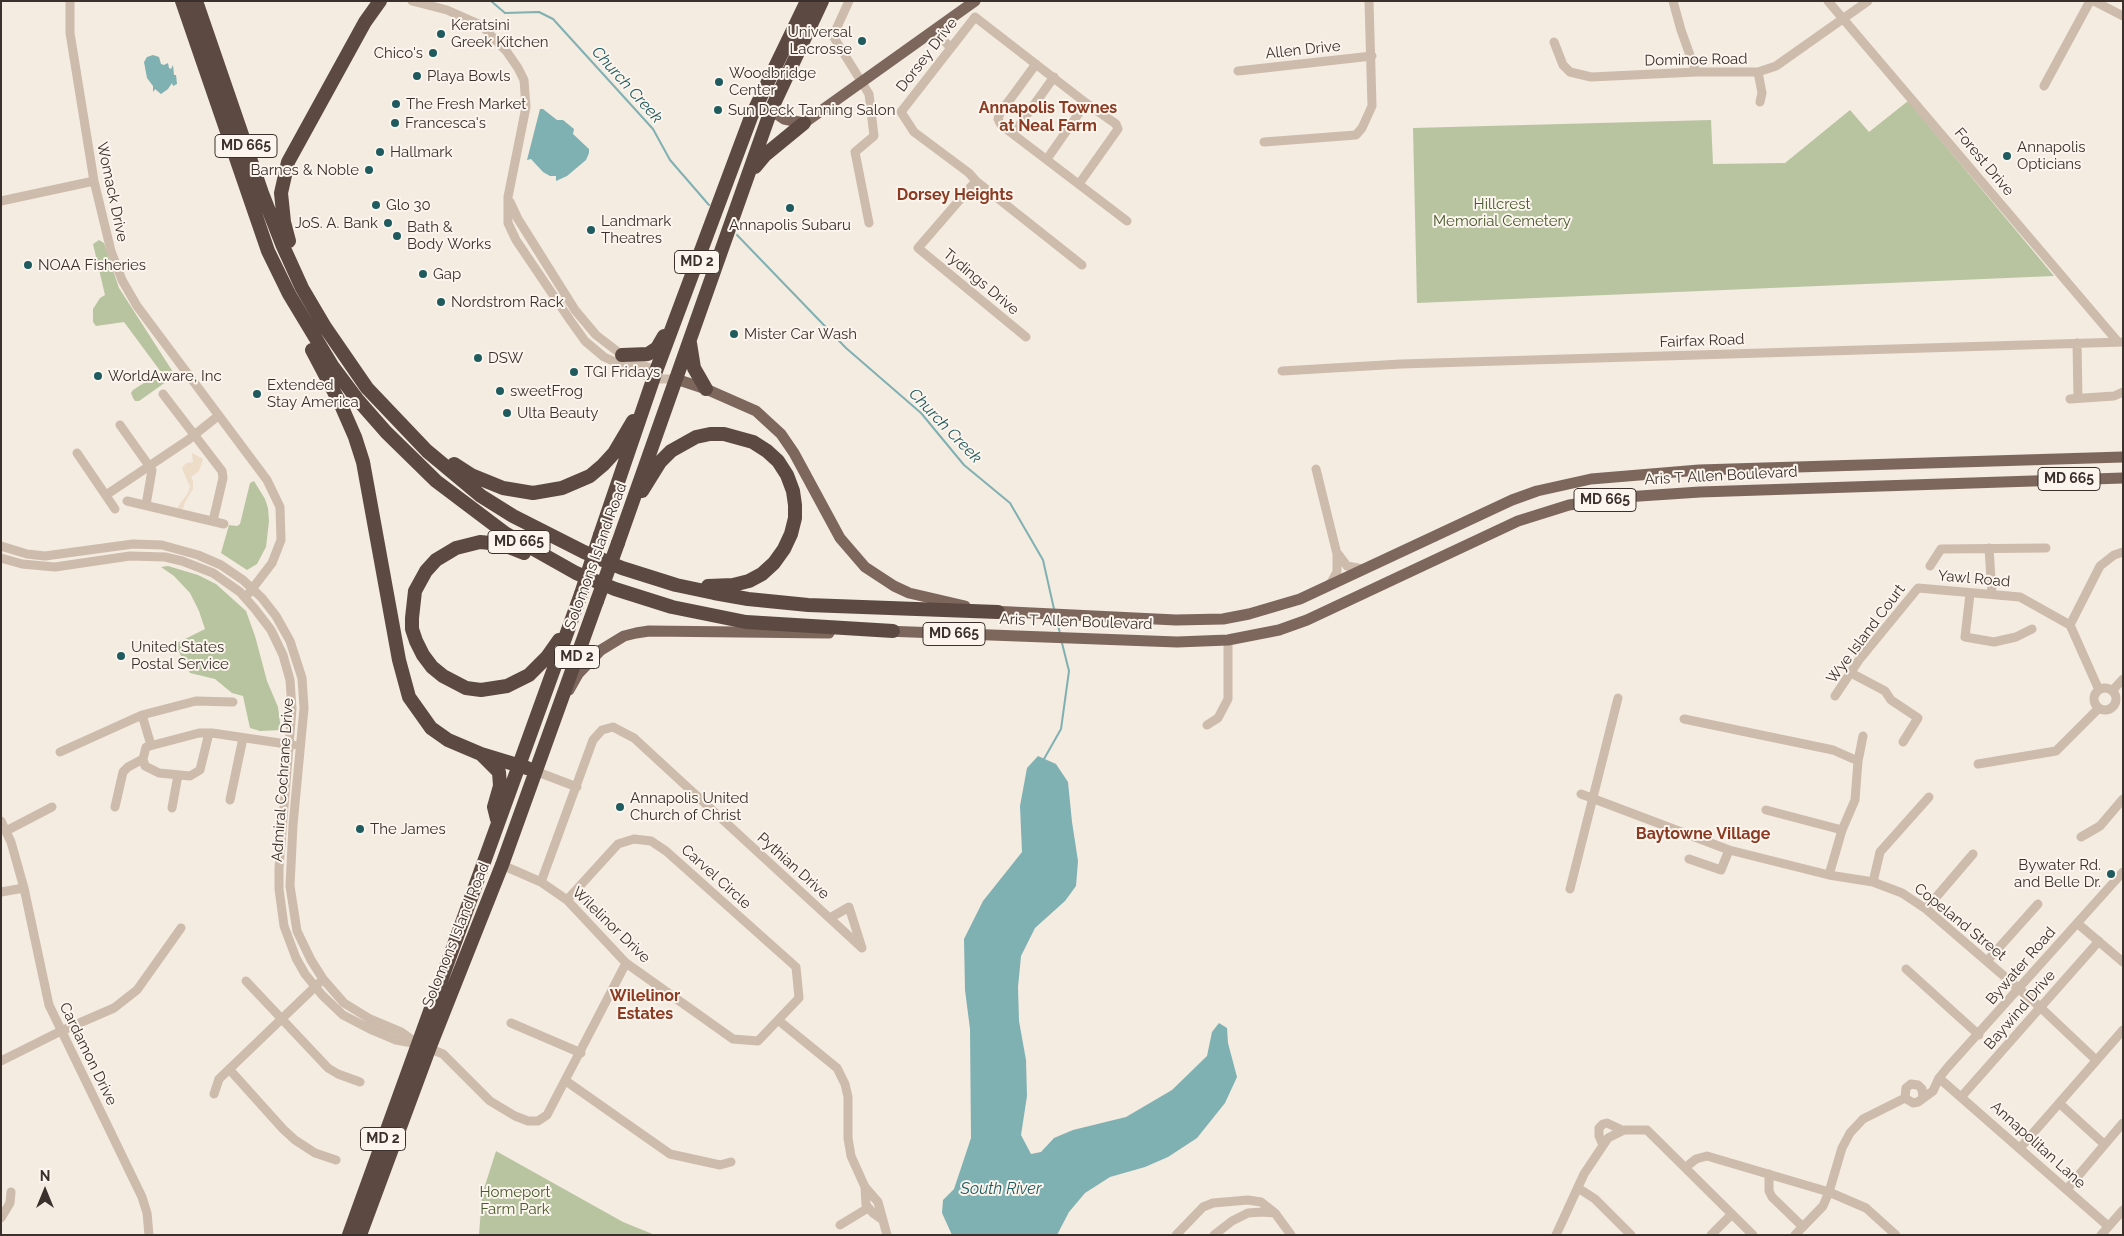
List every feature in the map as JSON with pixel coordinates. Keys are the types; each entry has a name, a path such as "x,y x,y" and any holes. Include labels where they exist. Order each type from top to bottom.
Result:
{"highway":[{"name":"Aris T Allen Boulevard","path":"182,1 268,251 289,294 333,367 357,399 386,432 436,481 505,533 576,573 615,589 672,607 710,616 777,626 893,631"},
{"name":"Aris T Allen Boulevard","path":"196,1 262,193 302,288 345,358 367,388 427,451 482,496 513,516 584,552 651,577 714,593 781,603 1001,612"},
{"path":"302,288 281,206 283,179 288,162 303,134 365,22 380,1"},
{"path":"771,110 767,103 793,47 808,1"},
{"name":"Solomons Island Road","path":"360,1235 498,824 572,620 647,397 756,105 808,1"},
{"name":"Solomons Island Road","path":"349,1235 423,1046 502,865 771,110 822,1"},
{"path":"742,193 746,154 760,114 756,105"},
{"path":"748,176 765,155 804,123"},
{"path":"268,251 290,306 330,383 355,437 369,490 399,660 409,697 431,728 448,740 481,754 535,771"},
{"path":"622,355 648,354 653,351 676,319"},
{"path":"689,340 694,368 706,388"},
{"path":"655,375 676,379"},
{"path":"390,411 431,446 471,475 503,488 533,493 562,488 590,476 614,453 647,397"},
{"path":"630,510 660,462 671,452 696,437 710,434 739,437 753,442 767,451 778,461 793,491 795,518 791,534 779,556 762,574 749,581 719,586 651,577"},
{"path":"572,620 547,657 529,675 507,686 481,690 466,688 432,667 423,655 412,629 412,606 419,582 436,560 445,553 468,544 480,542 501,544 576,573"},
{"path":"481,754 499,772 500,786 494,807 498,824"}],"main road":[{"path":"771,110 784,118 804,123 975,1"},
{"path":"676,379 706,388 756,411 781,434 794,453 826,516 840,538 865,567 894,586 909,593 1001,612"},
{"name":"Aris T Allen Boulevard","path":"1001,612 1176,620 1223,619 1273,608 1300,599 1512,500 1559,485 1591,479 1699,470 2123,457"},
{"name":"Aris T Allen Boulevard","path":"893,631 1098,640 1177,642 1228,640 1279,630 1307,620 1518,521 1577,504 1633,496 1700,492 2123,478"},
{"path":"556,713 578,674 590,660 614,641 636,633 649,631 807,633 893,631"}],"street":[{"name":"Womack Drive","path":"70,1 70,36 94,181 111,251 122,280 138,306 266,480 280,507 281,540 272,563 246,597"},
{"path":"412,1 447,10 481,25 507,52 518,68 524,80 526,107 508,198 508,223 516,240 585,341 604,357 655,375"},
{"path":"849,1 833,36 869,94 874,136 855,152 869,223"},
{"path":"1264,142 1356,135 1362,128 1372,106 1369,1"},
{"path":"1673,1 1696,72"},
{"name":"Forest Drive","path":"1828,1 2120,342"},
{"name":"Dominoe Road","path":"1554,42 1563,65 1574,74 1591,77 1696,72 1758,72 1776,66 1868,1"},
{"path":"2044,86 2090,1"},
{"path":"2094,1 2123,16"},
{"name":"Dorsey Drive","path":"1036,64 975,17 901,112 914,132 970,173 976,181 1082,265"},
{"path":"934,30 950,47"},
{"name":"Allen Drive","path":"1238,71 1372,56"},
{"path":"1079,184 1118,129 1116,124 1036,64 1000,113 998,118 1000,125 1127,221"},
{"path":"1758,72 1762,93 1760,102"},
{"path":"1013,134 1054,77"},
{"path":"1047,159 1086,102"},
{"path":"1,201 94,181"},
{"name":"Tydings Drive","path":"976,181 918,248 1026,337"},
{"path":"508,198 518,220 575,310 596,335 622,355 655,375"},
{"name":"Fairfax Road","path":"1282,370 1401,364 2120,342"},
{"path":"2077,343 2074,398 2114,396 2123,392"},
{"path":"163,394 223,475 213,521"},
{"path":"106,495 149,467 218,416"},
{"path":"120,426 153,473 146,505"},
{"path":"78,453 115,509"},
{"path":"1316,470 1337,554 1337,572 1328,586"},
{"path":"127,501 224,524"},
{"name":"Admiral Cochrane Drive","path":"1,546 26,554 45,556 132,544 186,550 232,572 252,588 276,616 290,641 302,678 304,708 293,825 290,886 297,931 311,960 323,979 344,1003 370,1019 401,1032 423,1046"},
{"path":"1989,548 1992,593"},
{"path":"1930,566 1941,549 2046,548"},
{"path":"2099,690 2070,625 2100,566 2114,555 2123,552"},
{"path":"1337,554 1347,566 1365,569"},
{"name":"Admiral Cochrane Drive","path":"1,558 22,564 54,567 130,556 165,557 182,561 212,573 246,597 271,630 283,655 290,680 292,709 279,868 280,903 284,926 292,950 305,974 343,1015 396,1040 423,1046"},
{"name":"Yawl Road","path":"1918,588 1970,594 1992,593 2020,597 2070,625"},
{"name":"Wye Island Court","path":"1835,696 1859,660 1918,588"},
{"path":"1970,594 1965,637 1994,642 2016,637 2032,629"},
{"path":"1207,725 1218,718 1228,699 1228,640"},
{"path":"1852,673 1885,691 1891,700 1918,718 1903,742"},
{"path":"2112,692 2123,679"},
{"path":"2099,690 2106,689 2112,692 2119,706 2109,709 2099,708"},
{"path":"2099,690 2094,699 2099,708"},
{"path":"1570,889 1618,698"},
{"path":"60,752 142,715 196,701 233,702"},
{"path":"1978,764 2056,751 2099,708"},
{"path":"142,715 151,745"},
{"path":"1684,719 1832,750 1858,761"},
{"name":"Pythian Drive","path":"541,882 593,740 602,730 613,727 627,733 830,918"},
{"path":"209,733 200,770 190,776 159,773 145,766 143,759 146,747 199,733 209,733 289,745 301,745"},
{"path":"1829,875 1842,830 1855,800 1858,761 1863,736"},
{"path":"230,800 243,738"},
{"path":"115,807 123,772 143,759"},
{"path":"535,771 577,787"},
{"path":"172,808 178,775"},
{"name":"Copeland Street","path":"1580,794 1729,850 1829,875 1874,882 1902,893 1926,909 2040,1007 2096,1060"},
{"path":"1874,882 1880,852 1929,797"},
{"path":"2081,837 2100,826 2123,799"},
{"path":"6,831 52,806"},
{"path":"1766,810 1842,830"},
{"name":"Cardamon Drive","path":"1,821 11,842 24,888 49,1005 142,1197 147,1213 149,1235"},
{"name":"Carvel Circle","path":"567,900 618,844 634,839 651,841 666,851 796,967 799,998 778,1020"},
{"path":"1689,859 1721,870 1729,850"},
{"path":"1926,909 1973,854"},
{"name":"Wilelinor Drive","path":"502,865 541,882 567,900 626,963 733,1038 758,1041 778,1020"},
{"name":"Bywater Road","path":"1922,1093 1933,1091 1939,1078 2077,923 2122,876"},
{"path":"1,892 24,888"},
{"path":"1986,961 2038,904"},
{"path":"2077,923 2121,957"},
{"path":"1,1061 61,1030 114,1008 137,990 181,928"},
{"name":"Baywind Drive","path":"1962,1096 2099,941"},
{"path":"423,1046 443,1054 490,1101 515,1116 528,1121 538,1121 547,1115 566,1081 626,963"},
{"path":"1906,969 1979,1035"},
{"path":"214,1094 219,1079 281,1017 323,979"},
{"path":"246,981 328,1068 360,1082"},
{"path":"778,1020 837,1068 848,1097 848,1138 851,1156 865,1187 878,1202 887,1235"},
{"path":"511,1023 581,1053"},
{"path":"2020,1148 2123,1030"},
{"path":"229,1069 282,1129 315,1153 336,1160"},
{"name":"Annapolitan Lane","path":"1939,1078 1962,1096 2108,1226"},
{"path":"566,1081 670,1154 720,1165 731,1162"},
{"path":"1918,1084 1922,1093 1916,1103 1910,1102 1905,1098 1904,1092 1908,1086 1918,1084"},
{"path":"1795,1235 1823,1206 1842,1148 1850,1133 1862,1120 1905,1098"},
{"path":"2059,1103 2104,1144"},
{"path":"1603,1145 1599,1136 1599,1128 1603,1124 1607,1123 1622,1130 1647,1130 1753,1235"},
{"path":"2067,1189 2123,1123"},
{"path":"1556,1235 1584,1174 1608,1138 1622,1130"},
{"path":"1686,1167 1696,1159 1708,1156 1829,1192 1866,1208 1896,1235"},
{"path":"1769,1174 1769,1191 1772,1197 1803,1227"},
{"path":"865,1187 866,1205 883,1220"},
{"path":"1578,1188 1594,1199 1631,1235"},
{"path":"1,1218 10,1203 11,1192"},
{"path":"1176,1235 1203,1207 1213,1203 1248,1200 1260,1202 1275,1213 1291,1235"},
{"path":"840,1225 868,1208"},
{"path":"2101,1235 2123,1210"},
{"path":"1214,1235 1232,1221 1248,1213 1275,1213"},
{"path":"1711,1235 1732,1214"}],"green space":[{"name":"Hillcrest Memorial Cemetery","path":"1908,101 2054,276 1417,303 1413,128 1711,120 1713,164 1785,163 1850,110 1869,132"},
{"path":"99,240 104,243 119,288 173,372 173,377 139,401 135,401 133,398 131,393 133,390 161,372 124,322 96,326 93,322 93,309 100,298 105,295 93,244"},
{"path":"254,481 265,499 269,521 266,547 257,564 247,570 221,553 229,525 237,526 240,524 250,483"},
{"path":"168,566 198,575 216,584 246,611 267,681 278,707 281,730 260,731 250,728 243,696 232,693 215,679 190,673 175,644 205,629 190,593 174,576 161,567"},
{"name":"Homeport Farm Park","path":"496,1151 623,1222 655,1235 479,1235 482,1195"}],"shaded area":[{"path":"192,453 203,459 199,471 191,477 193,489 182,511 177,508 190,487 182,468 186,463 193,462"}],"water":[{"path":"153,55 159,57 161,64 168,63 171,69 173,65 174,75 176,75 177,84 173,86 172,83 161,94 155,89 153,92 153,86 147,78 144,62 147,57"},
{"path":"540,109 543,109 557,120 563,120 574,129 573,134 589,149 586,160 567,176 556,181 556,176 550,176 543,172 531,159 527,160"},
{"name":"South River","path":"1038,756 1056,764 1068,782 1078,861 1076,886 1065,901 1035,928 1021,956 1018,987 1019,1021 1026,1060 1027,1096 1021,1135 1031,1154 1041,1152 1054,1138 1073,1130 1126,1117 1172,1090 1207,1056 1212,1032 1219,1023 1227,1028 1228,1043 1237,1077 1225,1103 1197,1138 1168,1157 1145,1167 1110,1177 1085,1193 1069,1212 1057,1235 952,1235 942,1213 943,1200 954,1189 971,1138 970,1029 965,990 964,939 983,901 1022,852 1020,806 1027,768"}],"waterway":[{"name":"Church Creek","path":"491,1 505,13 539,12 553,19 653,129 670,160 709,205"},
{"name":"Church Creek","path":"737,235 846,348 921,413 964,465 1010,503 1043,560 1054,609"},
{"name":"Church Creek","path":"1056,619 1060,633"},
{"name":"Church Creek","path":"1044,759 1061,729 1069,671 1062,643"}],"place":[{"name":"Keratsini Greek Kitchen","path":"441,34"},
{"name":"Universal Lacrosse","path":"862,41"},
{"name":"Chico's","path":"433,53"},
{"name":"Playa Bowls","path":"417,76"},
{"name":"Woodbridge Center","path":"719,82"},
{"name":"The Fresh Market","path":"396,104"},
{"name":"Sun Deck Tanning Salon","path":"718,110"},
{"name":"Francesca's","path":"395,123"},
{"name":"Hallmark","path":"380,152"},
{"name":"Annapolis Opticians","path":"2007,156"},
{"name":"Barnes & Noble","path":"369,170"},
{"name":"Glo 30","path":"376,205"},
{"name":"Annapolis Subaru","path":"790,208"},
{"name":"JoS. A. Bank","path":"388,223"},
{"name":"Landmark Theatres","path":"591,230"},
{"name":"Bath & Body Works","path":"397,236"},
{"name":"NOAA Fisheries","path":"28,265"},
{"name":"Gap","path":"423,274"},
{"name":"Nordstrom Rack","path":"441,302"},
{"name":"Mister Car Wash","path":"734,334"},
{"name":"DSW","path":"478,358"},
{"name":"TGI Fridays","path":"574,372"},
{"name":"WorldAware, Inc","path":"98,376"},
{"name":"sweetFrog","path":"500,391"},
{"name":"Extended Stay America","path":"257,394"},
{"name":"Ulta Beauty","path":"507,413"},
{"name":"United States Postal Service","path":"121,656"},
{"name":"Annapolis United Church of Christ","path":"620,807"},
{"name":"The James","path":"360,829"},
{"name":"Bywater Rd. and Belle Dr.","path":"2111,874"}],"district":[{"name":"Annapolis Townes at Neal Farm","path":"1048,117"},
{"name":"Dorsey Heights","path":"955,195"},
{"name":"Baytowne Village","path":"1703,834"},
{"name":"Wilelinor Estates","path":"645,1005"}]}
